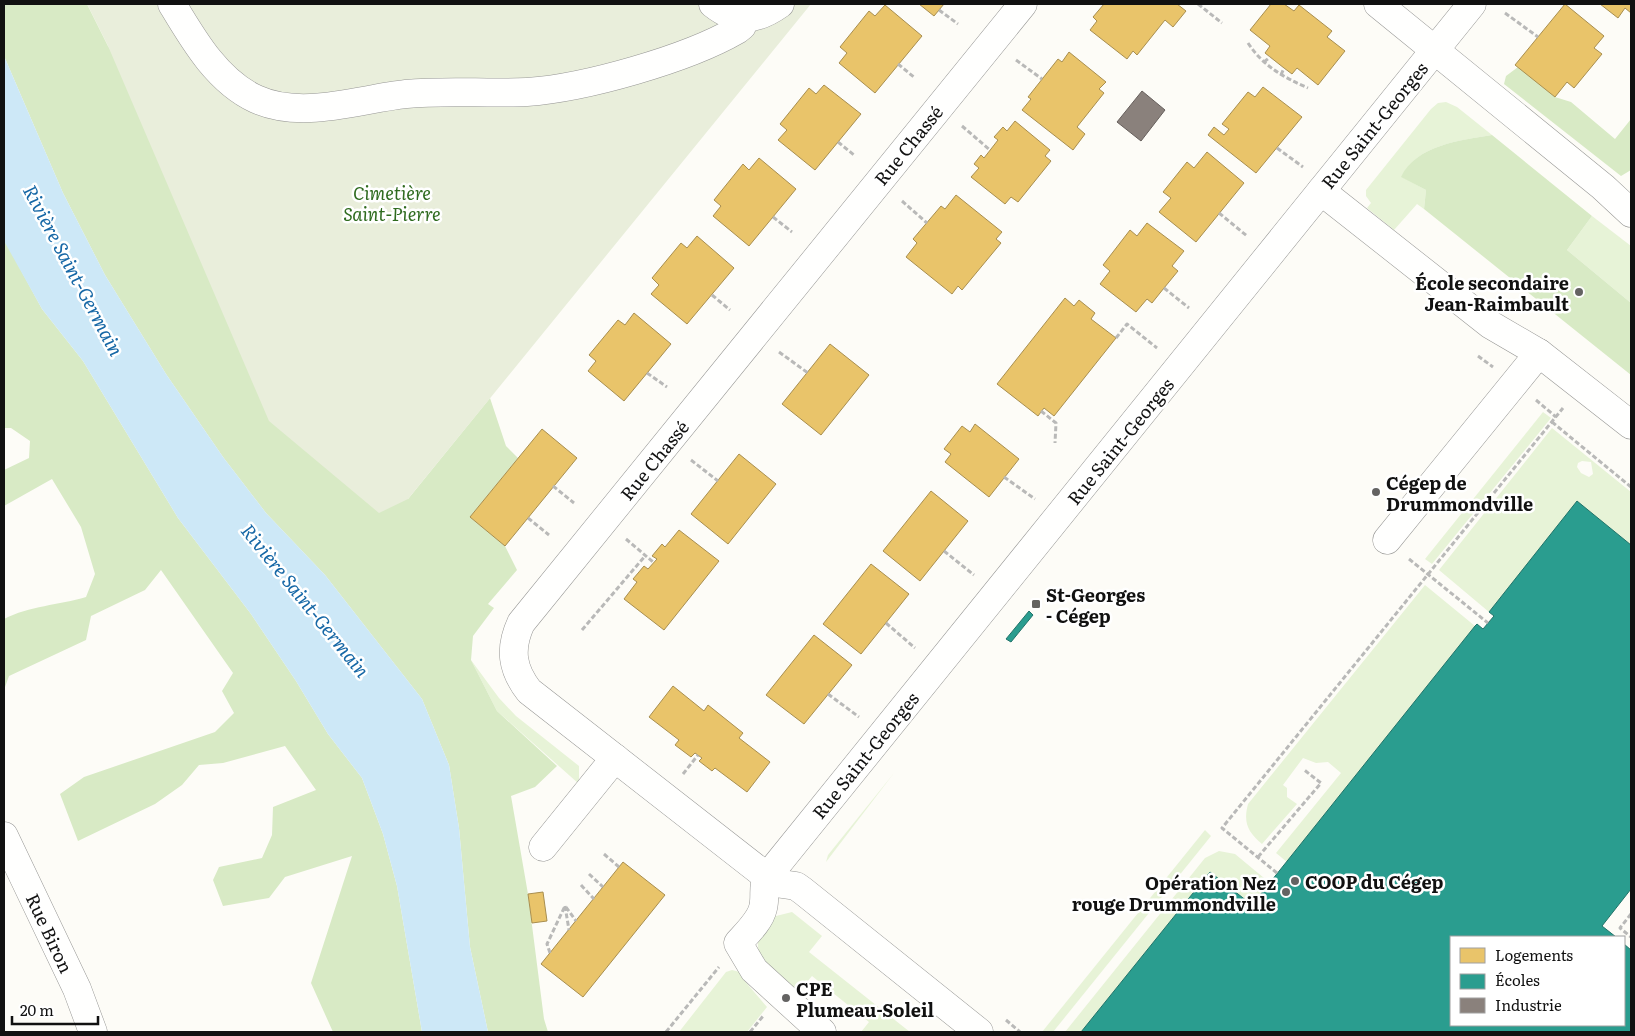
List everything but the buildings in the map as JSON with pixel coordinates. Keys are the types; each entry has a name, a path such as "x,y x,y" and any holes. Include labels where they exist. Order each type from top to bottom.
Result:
{"street":[{"path":"172,4 210,62 227,78 256,99 277,105 298,107 326,106 408,94 510,93 559,88 634,70 699,48 737,30 742,26 744,18"},
{"path":"714,4 729,15 744,18 759,16 780,4"},
{"name":"Rue Chassé","path":"979,1032 796,886 775,883 528,691 519,678 512,651 515,636 521,623 1023,4"},
{"path":"1378,4 1603,187 1631,214"},
{"name":"Rue Saint-Georges","path":"767,877 1472,4"},
{"path":"1603,187 1631,199"},
{"path":"1322,191 1491,325 1539,353 1631,425"},
{"path":"1387,540 1539,353"},
{"path":"543,847 615,758"},
{"name":"Rue Biron","path":"4,836 77,989 93,1032"},
{"path":"767,877 764,884 763,908 760,917 738,943 754,970 822,1032"}],"path":[{"path":"1198,4 1222,24"},
{"path":"939,10 958,24"},
{"path":"1505,13 1538,37"},
{"path":"1248,43 1258,58 1280,75 1308,88"},
{"path":"1264,62 1270,57"},
{"path":"1016,60 1042,79"},
{"path":"898,64 915,78"},
{"path":"1280,75 1284,68"},
{"path":"962,126 990,150"},
{"path":"838,142 854,155"},
{"path":"1278,148 1303,167"},
{"path":"902,201 926,223"},
{"path":"1219,213 1247,236"},
{"path":"773,217 792,232"},
{"path":"1164,288 1189,308"},
{"path":"712,295 730,310"},
{"path":"1116,338 1127,324 1157,348"},
{"path":"779,352 808,372"},
{"path":"648,373 667,387"},
{"path":"1278,873 1222,828 1565,407"},
{"path":"1546,408 1556,417"},
{"path":"1041,412 1056,422 1056,443"},
{"path":"1552,422 1631,487"},
{"path":"691,460 718,481"},
{"path":"1004,477 1035,500"},
{"path":"553,486 574,503"},
{"path":"528,518 549,535"},
{"path":"626,539 654,562"},
{"path":"944,551 974,575"},
{"path":"582,630 645,556"},
{"path":"1418,566 1488,622"},
{"path":"886,623 915,648"},
{"path":"828,694 859,717"},
{"path":"681,777 698,755"},
{"path":"1258,857 1321,783 1303,769"},
{"path":"604,854 619,867"},
{"path":"589,874 603,888"},
{"path":"581,885 594,898"},
{"path":"565,906 576,921"},
{"path":"565,906 568,930"},
{"path":"550,953 547,944 565,906"},
{"path":"1631,914 1620,928 1631,936"},
{"path":"666,1032 738,943"},
{"path":"750,1032 769,1009"}],"green space":[{"path":"4,4 87,4 108,46 408,499 490,398 506,446 518,458 470,517 505,546 517,570 488,604 494,608 473,636 471,660 497,711 557,766 535,787 511,796 528,894 544,1019 548,1032 488,1032 470,947 459,828 449,765 422,699 325,575 266,513 223,457 166,374 105,275 63,193 4,56"},
{"name":"Cimetière Saint-Pierre","path":"87,4 811,4 408,499 379,513 269,421 108,46"},
{"path":"1518,67 1555,97 1571,102 1615,139 1631,119 1631,170 1621,176 1504,84 1506,76"},
{"path":"1446,102 1457,107 1492,135 1441,146 1428,151 1408,166 1402,177 1426,190 1424,209 1417,204 1394,230 1367,208 1371,203 1366,196 1366,190 1431,109 1438,103"},
{"path":"1492,135 1592,216 1567,250 1631,303 1631,375 1424,209 1426,190 1401,177 1408,166 1428,151 1454,142"},
{"path":"1592,216 1631,246 1631,303 1567,250"},
{"path":"4,239 42,309 83,361 178,518 251,614 296,681 328,734 362,778 383,834 397,886 422,1032 333,1032 311,983 352,856 285,877 269,898 223,906 213,880 219,867 262,858 272,835 273,807 316,790 285,746 223,763 199,765 182,785 155,804 78,841 60,794 84,777 215,732 234,713 222,691 233,673 161,570 145,590 91,616 86,640 9,676 4,690 4,619 34,608 86,597 95,574 81,527 52,479 4,506 4,470 29,458 30,441 11,428 4,428"},
{"path":"1543,412 1551,418 1432,564 1425,559"},
{"path":"1552,428 1631,492 1631,545 1577,502 1489,612 1439,570","holes":["1582,461 1591,462 1593,474 1589,477 1581,473 1577,467 1578,463"]},
{"path":"1425,585 1475,626 1287,862 1276,853 1341,773 1328,762 1316,763 1303,758 1283,785 1287,788 1287,797 1297,804 1262,844 1248,827 1246,817 1248,804"},
{"path":"471,660 499,698 516,716 579,766 579,784 497,711"},
{"path":"894,773 826,862 828,855"},
{"path":"1205,830 1211,836 1053,1032 1042,1032"},
{"path":"1219,851 1235,854 1270,883 1252,905 1210,872 1081,1032 1065,1032 1205,858"},
{"path":"792,912 822,936 809,952 910,1032 861,1032 869,1022 812,976 796,995 759,957 757,935 772,917"},
{"path":"732,970 740,972 743,979 767,1007 747,1032 679,1032 726,972"}],"water":[{"name":"Rivière Saint-Germain","path":"4,56 63,193 105,275 166,374 223,457 266,513 325,575 422,699 449,765 459,828 470,947 488,1032 422,1032 397,886 383,834 362,778 328,734 296,681 251,614 178,518 83,361 42,309 4,241"}],"place":[{"name":"École secondaire Jean-Raimbault","path":"1579,292"},
{"name":"Cégep de Drummondville","path":"1376,492"},
{"name":"St-Georges - Cégep","path":"1036,604"},
{"name":"COOP du Cégep","path":"1295,881"},
{"name":"Opération Nez rouge Drummondville","path":"1286,892"},
{"name":"CPE Plumeau-Soleil","path":"786,998"}]}
